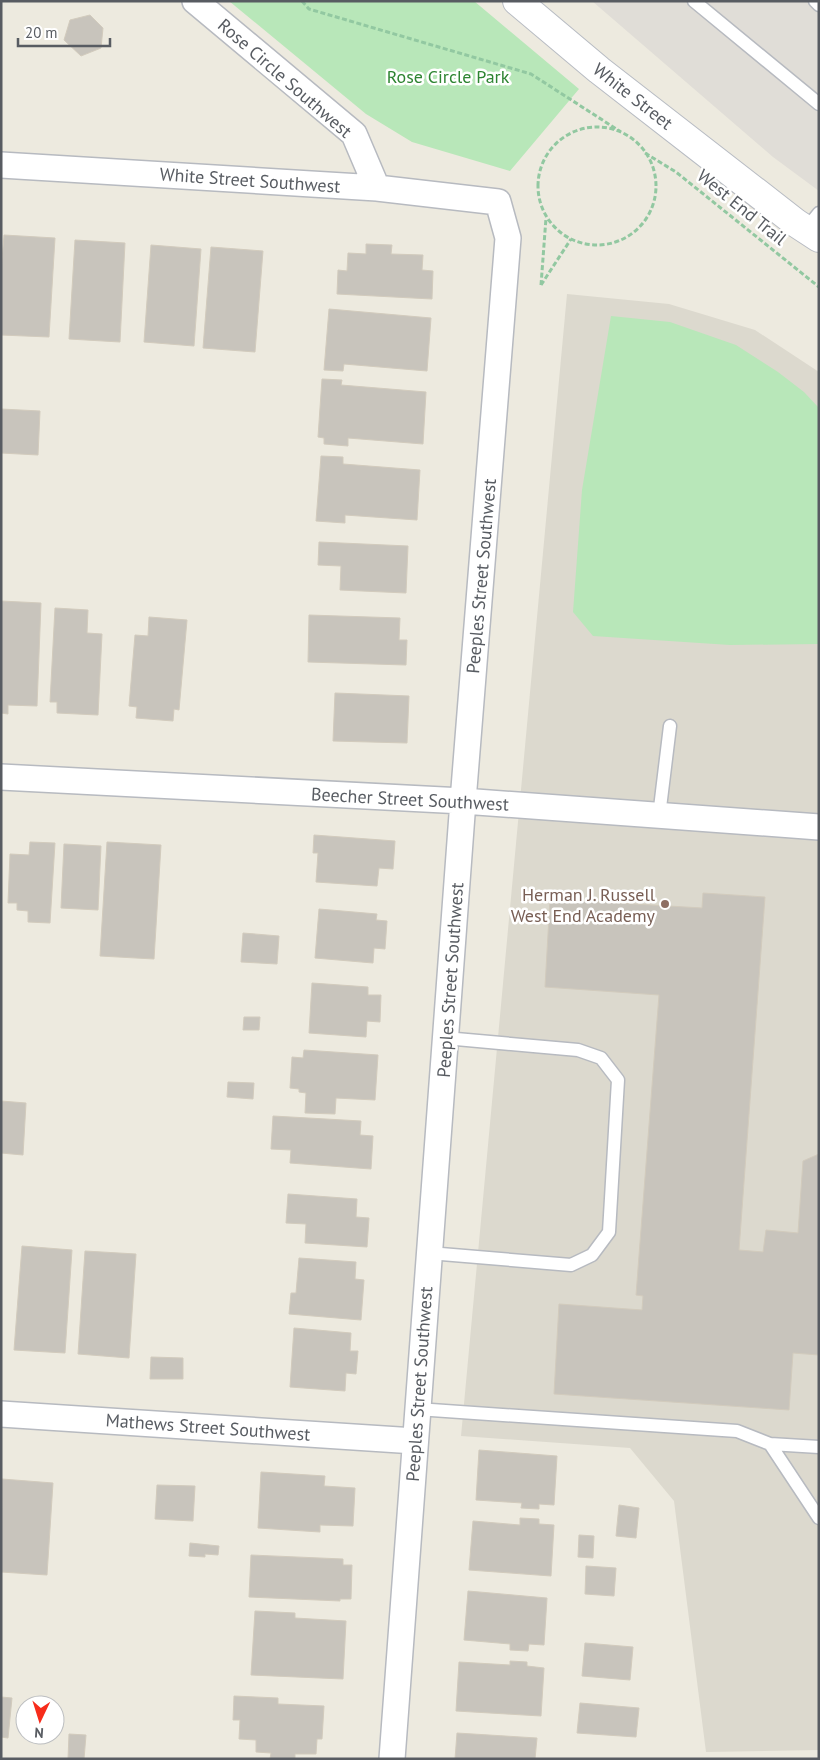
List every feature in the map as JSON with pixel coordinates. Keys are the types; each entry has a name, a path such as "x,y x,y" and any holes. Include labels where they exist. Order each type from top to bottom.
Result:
{"street":[{"name":"Rose Circle Southwest","path":"195,1 354,134 377,188"},
{"name":"White Street","path":"517,1 599,70 750,187 814,227"},
{"name":"White Street Southwest","path":"1,164 377,188 498,202"},
{"name":"Peeples Street Southwest","path":"392,1759 445,1038 508,238 498,202"},
{"name":"Beecher Street Southwest","path":"1,777 463,802 819,827"},
{"name":"Mathews Street Southwest","path":"1,1414 415,1441"}],"lane":[{"path":"694,1 819,104"},
{"path":"815,1 819,5"},
{"path":"660,816 670,726"},
{"path":"429,1253 571,1265 592,1255 609,1232 618,1080 601,1058 578,1050 445,1038"},
{"path":"417,1409 738,1431 770,1444 819,1447"},
{"path":"770,1444 819,1518"}],"path":[{"path":"302,1 309,9 531,74 630,137 645,152 654,170 656,189 652,208 642,225 627,238 609,244 589,245 570,239 557,230 546,218 539,199 538,179 544,160 556,144 572,133 592,128 612,129 630,137"},
{"name":"West End Trail","path":"645,152 676,172 819,287"},
{"path":"546,218 541,285 570,239"}],"shaded area":[{"path":"592,1 819,1 819,191 773,157"},
{"name":"Herman J. Russell West End Academy","path":"567,294 669,304 755,330 819,372 819,1750 706,1752 674,1501 630,1448 461,1436"}],"green space":[{"name":"Rose Circle Park","path":"229,1 474,1 579,89 510,171 412,142 366,114"},
{"path":"611,316 670,322 736,345 778,372 804,392 819,408 819,644 730,645 593,636 573,612 582,490"}],"building":[{"path":"90,15 103,28 101,48 81,56 64,40 70,20"},
{"path":"4,235 55,238 49,337 1,335 1,272"},
{"path":"75,240 125,243 120,342 69,339"},
{"path":"366,244 392,245 391,254 423,255 422,270 433,271 432,299 337,294 338,270 347,271 348,253 366,254"},
{"path":"151,245 201,249 194,346 144,342"},
{"path":"211,247 263,251 255,352 203,348"},
{"path":"329,309 431,318 427,371 344,364 343,371 324,370"},
{"path":"322,379 342,380 341,385 426,392 423,444 348,438 348,446 324,444 324,438 318,437"},
{"path":"1,409 40,411 38,455 1,453"},
{"path":"321,456 343,457 343,464 420,470 417,520 345,515 345,523 316,521"},
{"path":"319,542 408,546 406,593 340,590 341,566 318,565"},
{"path":"1,601 41,603 37,706 8,705 8,714 1,713"},
{"path":"55,608 88,610 87,633 102,634 98,715 57,713 57,702 50,702"},
{"path":"309,615 400,618 399,640 407,640 406,665 308,662"},
{"path":"149,617 187,620 179,710 174,709 173,721 136,718 137,707 129,706 135,635 148,636"},
{"path":"335,693 409,696 407,743 333,741"},
{"path":"314,835 395,841 393,869 379,868 377,886 316,882 318,853 313,853"},
{"path":"30,842 55,843 50,923 28,922 28,911 17,910 17,903 8,903 10,854 29,855"},
{"path":"107,842 161,845 154,959 100,956"},
{"path":"64,844 101,846 98,910 61,908"},
{"path":"703,893 765,897 739,1250 763,1252 766,1230 798,1233 803,1161 819,1154 819,1355 793,1353 789,1410 554,1394 559,1304 642,1310 643,1296 636,1295 659,995 545,987 550,899 702,908"},
{"path":"319,909 377,914 376,920 387,921 385,949 374,948 373,963 315,958"},
{"path":"243,933 279,936 277,964 241,962"},
{"path":"312,983 368,987 368,995 381,995 380,1022 367,1021 366,1037 309,1033"},
{"path":"244,1017 260,1017 259,1030 243,1030"},
{"path":"304,1050 378,1055 375,1100 336,1098 335,1114 305,1113 306,1093 299,1092 299,1089 290,1088 292,1057 303,1058"},
{"path":"228,1082 254,1083 253,1099 227,1097"},
{"path":"1,1101 26,1103 23,1155 1,1153"},
{"path":"273,1116 361,1121 360,1135 373,1136 371,1169 290,1163 291,1150 271,1149"},
{"path":"288,1194 357,1199 356,1217 369,1218 367,1247 305,1243 306,1224 286,1223"},
{"path":"22,1246 72,1250 65,1353 14,1350"},
{"path":"85,1251 136,1254 129,1358 78,1354"},
{"path":"299,1258 356,1262 355,1279 364,1280 361,1320 289,1314 291,1293 296,1293"},
{"path":"294,1328 351,1333 350,1351 358,1351 356,1374 346,1373 345,1391 290,1387"},
{"path":"151,1357 183,1358 183,1379 150,1379"},
{"path":"479,1450 557,1456 554,1505 539,1504 539,1509 521,1508 522,1503 476,1500"},
{"path":"261,1472 325,1476 324,1486 355,1488 353,1526 320,1525 320,1532 258,1528"},
{"path":"2,1479 53,1483 47,1575 1,1572"},
{"path":"157,1485 195,1486 193,1521 155,1519"},
{"path":"619,1505 639,1508 636,1538 616,1536"},
{"path":"520,1518 539,1519 539,1524 554,1525 551,1576 469,1570 473,1521 520,1525"},
{"path":"579,1535 594,1536 593,1558 578,1557"},
{"path":"190,1543 219,1546 218,1555 205,1554 205,1557 189,1556"},
{"path":"251,1555 343,1559 343,1565 352,1565 351,1599 340,1599 340,1601 249,1597"},
{"path":"586,1566 616,1568 614,1596 585,1594"},
{"path":"468,1591 547,1598 544,1645 529,1644 528,1651 510,1650 510,1644 464,1640"},
{"path":"255,1611 295,1613 295,1618 346,1621 343,1679 251,1675"},
{"path":"585,1643 633,1647 630,1680 582,1676"},
{"path":"510,1661 527,1662 527,1666 544,1668 541,1716 456,1711 459,1662 510,1665"},
{"path":"234,1696 278,1698 278,1704 324,1706 322,1739 317,1739 316,1754 295,1754 295,1759 270,1759 271,1753 256,1752 256,1740 239,1739 240,1720 233,1720"},
{"path":"1,1697 12,1698 8,1738 1,1737"},
{"path":"580,1703 639,1708 636,1737 577,1733"},
{"path":"457,1733 537,1738 535,1759 455,1759"},
{"path":"69,1734 86,1735 84,1759 68,1759"}],"place":[{"name":"Herman J. Russell West End Academy","path":"665,904"}]}
